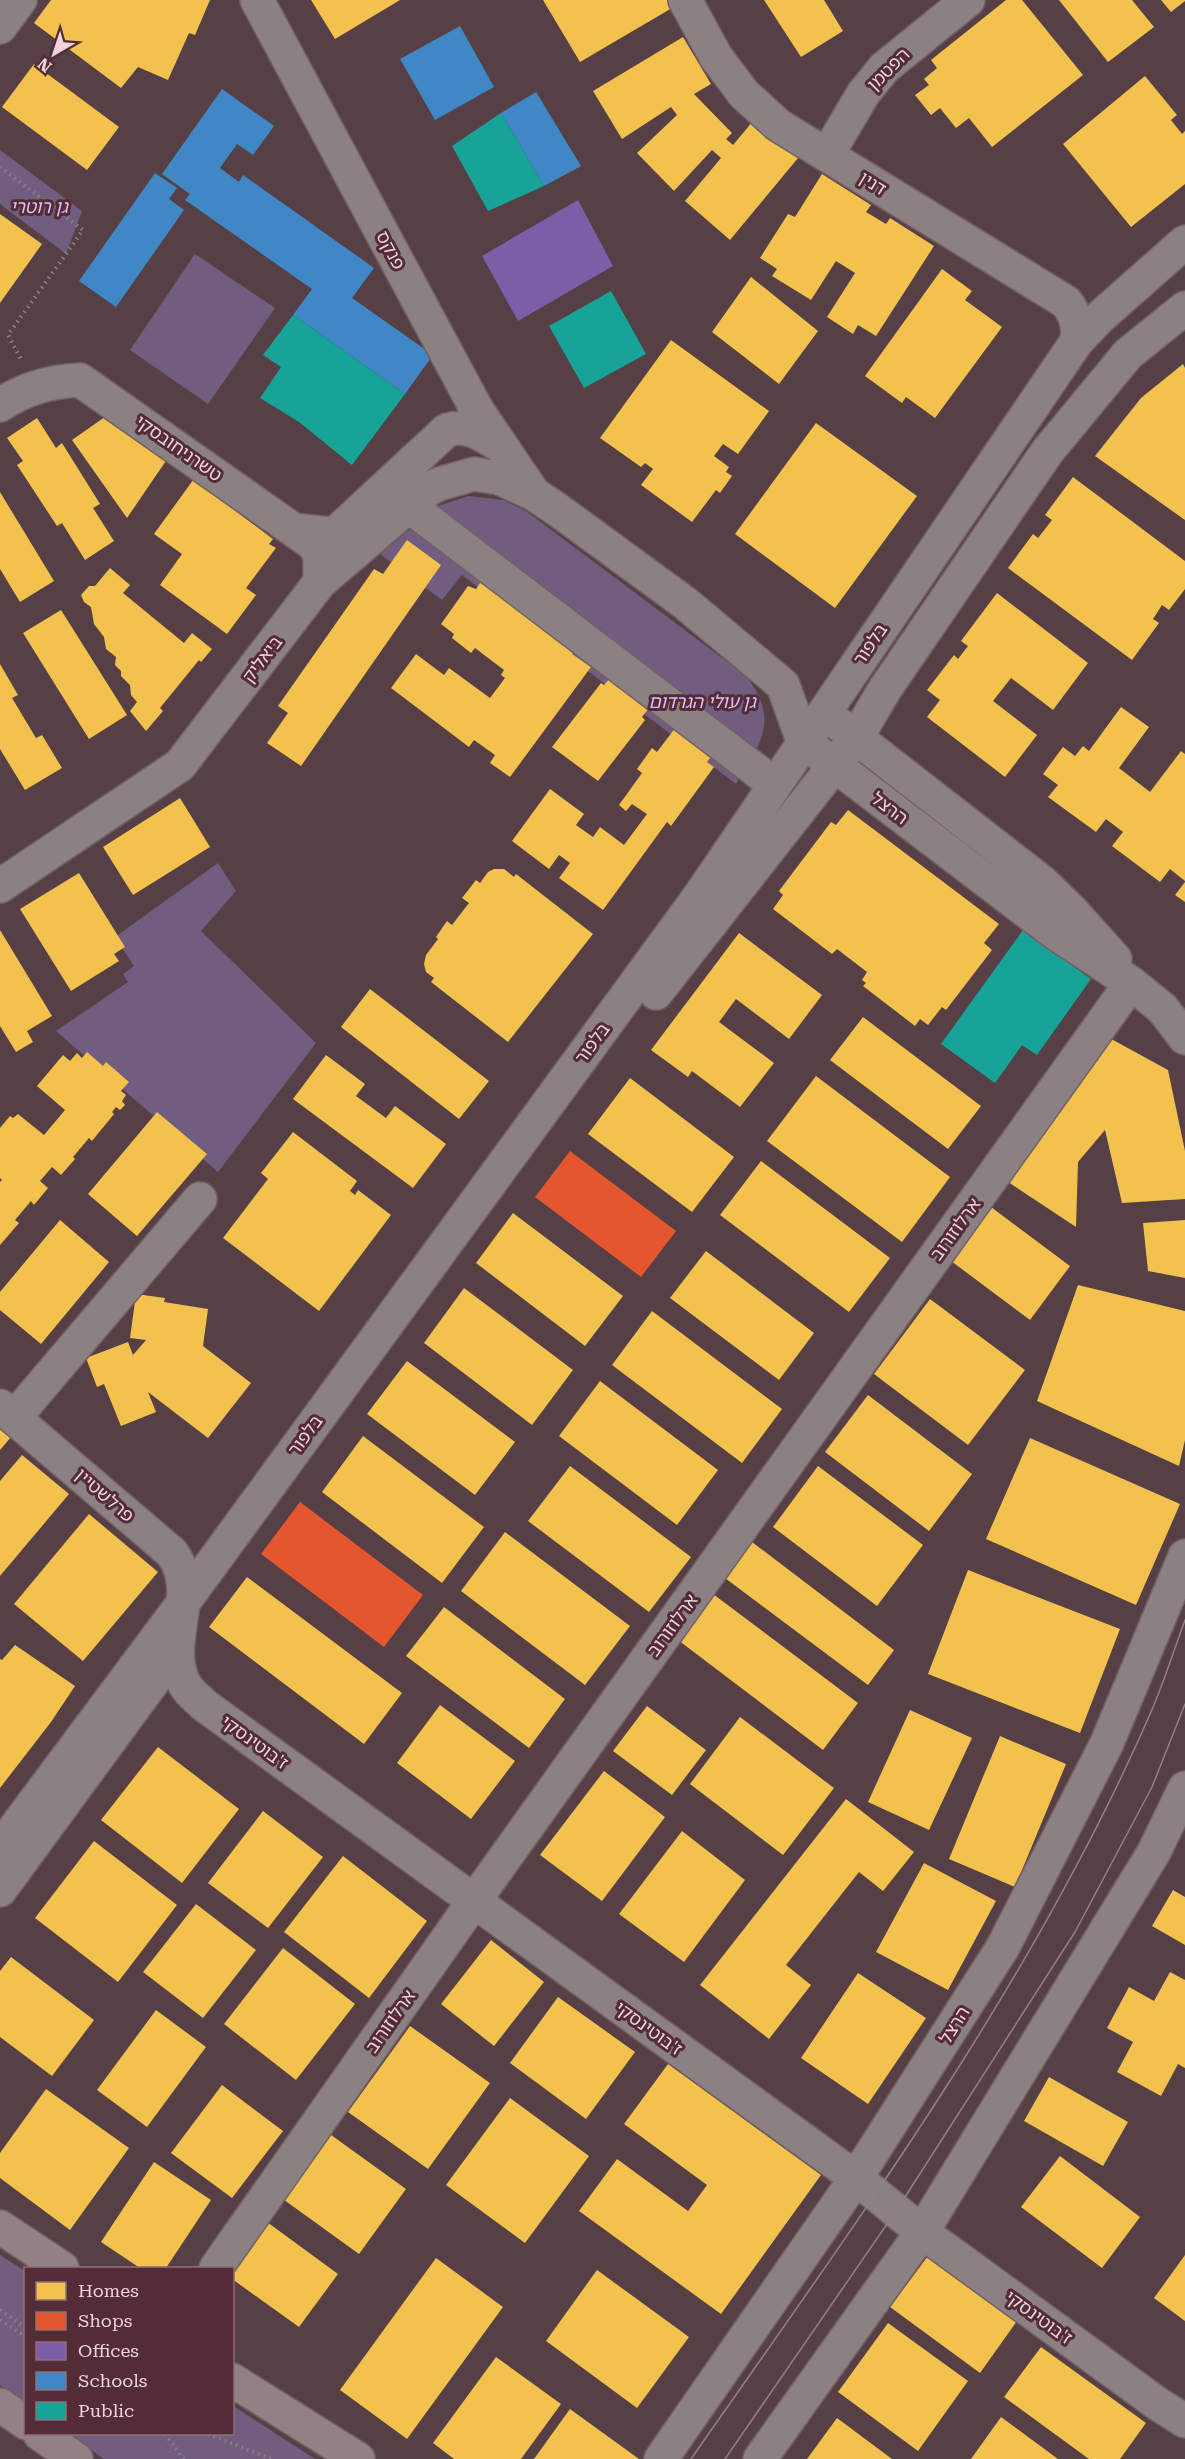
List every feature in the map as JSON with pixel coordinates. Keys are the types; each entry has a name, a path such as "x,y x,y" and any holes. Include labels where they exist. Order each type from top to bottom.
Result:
{"main road":[{"path":"0,2227 60,2267"},
{"path":"234,2381 358,2459"},
{"path":"0,2405 24,2422"}],"street":[{"path":"0,27 20,0"},
{"name":"פנקס","path":"257,0 477,410 534,494"},
{"name":"דנין","path":"685,0 716,57 744,94 778,125 1066,302 1075,314 1078,327 1077,341"},
{"name":"הפטמן","path":"827,155 863,94 884,68 968,0"},
{"name":"בלפור","path":"0,1848 186,1599 701,894 1077,341 1098,318 1180,249"},
{"path":"1093,396 1109,360 1156,305 1185,284"},
{"name":"בלפור","path":"0,1890 611,1052 835,767 856,738 885,688 1047,452 1128,354 1185,308"},
{"path":"0,373 34,388"},
{"name":"טשרניחובסקי","path":"0,405 34,388 80,380 315,545 320,557 320,582"},
{"path":"294,530 329,534 337,532 447,430 458,427 472,429 500,444"},
{"name":"ביאליק","path":"0,886 180,765 320,582 409,506 439,484 474,474 499,478 534,494"},
{"name":"הרצל","path":"534,494 685,603 783,685 803,741 1055,933 1131,983 1163,1009 1185,1038"},
{"path":"409,506 774,784"},
{"name":"הרצל","path":"685,603 778,654 795,668 824,712 1042,882 1107,948 1131,983"},
{"path":"885,688 889,746 907,778"},
{"name":"ארלוזורוב","path":"217,2267 474,1901 1131,983"},
{"path":"7,1412 200,1198"},
{"name":"פרלשטיין","path":"7,1412 172,1553 183,1572 186,1599"},
{"name":"הרצל","path":"661,2459 856,2178 1003,1947 1107,1743 1185,1556"},
{"name":"ז'בוטינסקי","path":"186,1599 178,1648 178,1668 186,1687 204,1705 856,2178 922,2232 1158,2404 1185,2421"},
{"path":"760,2459 922,2232 1154,1852 1185,1788"}],"path":[{"path":"0,167 83,230 8,335 34,388"},
{"path":"0,2310 24,2327"},
{"path":"0,2320 24,2336"},
{"path":"166,2435 184,2459"},
{"path":"213,2435 271,2459"}],"green space":[{"name":"גן רוטרי","path":"0,150 82,211 66,254 0,204"},
{"path":"195,254 275,308 208,404 130,350"},
{"name":"גן עולי הגרדום","path":"469,496 503,500 526,511 746,676 762,705 763,731 753,756 736,784 462,575 442,600 380,554 438,506"},
{"path":"218,863 236,891 201,931 316,1043 218,1172 56,1031 128,982 123,974 134,966 115,937"},
{"path":"0,2255 24,2270 24,2402 0,2385"},
{"path":"234,2407 315,2459 104,2459 70,2435 234,2435"}],"building: Homes":[{"path":"51,0 210,0 195,35 189,33 168,80 138,67 121,88 34,23"},
{"path":"311,0 400,0 335,39"},
{"path":"543,0 667,0 672,8 580,62"},
{"path":"764,0 824,0 843,31 801,57"},
{"path":"1006,0 1022,0 1083,75 992,147 969,118 956,128 940,108 931,115 915,95 929,85 924,79 937,68 931,60"},
{"path":"1059,0 1132,0 1154,27 1108,62"},
{"path":"1161,0 1185,0 1185,1 1171,12"},
{"path":"683,37 711,84 694,94 732,133 726,139 733,145 753,121 798,158 730,240 685,201 721,158 712,150 674,191 637,153 677,115 671,107 622,139 593,91"},
{"path":"34,64 119,127 87,170 2,107"},
{"path":"1145,76 1177,115 1171,120 1182,134 1185,131 1185,184 1131,227 1063,144"},
{"path":"822,174 871,205 866,212 886,224 890,218 934,246 876,336 858,325 853,334 827,317 855,273 836,261 811,300 772,276 777,269 760,258 788,214 795,217"},
{"path":"0,214 42,244 0,303"},
{"path":"942,269 972,291 965,300 1002,327 935,418 906,397 902,403 865,376"},
{"path":"751,277 818,331 779,384 712,332"},
{"path":"671,340 769,411 738,454 723,444 714,456 729,467 726,472 732,476 720,493 716,490 692,522 641,485 653,469 645,463 641,467 600,438"},
{"path":"1183,364 1185,368 1185,520 1095,456 1141,398"},
{"path":"112,412 172,452 127,518 72,440"},
{"path":"37,418 56,448 62,443 100,504 93,508 114,541 85,560 62,523 57,526 17,465 23,461 7,438"},
{"path":"816,423 917,496 835,608 735,534"},
{"path":"196,476 233,503 230,507 273,539 269,544 276,548 246,588 256,595 227,634 160,585 182,554 154,534"},
{"path":"1073,477 1185,561 1185,589 1169,610 1162,605 1153,619 1159,623 1132,660 1008,568 1033,534 1038,538 1052,520 1045,515"},
{"path":"0,492 54,581 20,602 0,569"},
{"path":"407,540 441,565 301,766 267,743 288,713 278,706 374,569 383,574"},
{"path":"110,568 130,585 123,593 184,643 192,633 212,649 201,662 199,660 160,708 163,711 146,731 130,711 137,702 131,695 130,685 115,665 116,657 106,649 104,637 94,624 91,607 84,602 81,595 89,586 95,586"},
{"path":"487,581 577,647 572,654 591,667 510,777 490,763 495,755 474,740 469,747 391,688 416,654 444,675 449,668 490,698 505,678 501,675 504,670 475,648 471,653 452,638 454,634 441,624 468,586 476,589 480,583 484,585"},
{"path":"997,593 1088,663 1053,710 1011,678 993,701 1037,735 1005,777 927,717 940,700 927,690 954,655 958,659 968,646 961,641"},
{"path":"61,610 127,715 89,739 23,633"},
{"path":"0,664 18,695 12,698 36,738 42,735 62,768 25,790 0,749"},
{"path":"610,678 649,708 642,717 645,720 598,781 552,747 601,683 604,685"},
{"path":"1121,707 1149,727 1119,768 1150,792 1181,751 1185,754 1185,881 1170,869 1160,882 1112,846 1123,832 1106,819 1096,832 1048,797 1058,785 1043,774 1063,747 1075,756 1083,746 1089,751"},
{"path":"676,727 713,754 707,762 714,767 671,826 667,822 603,910 559,878 570,863 559,855 549,869 512,841 550,789 584,814 576,825 593,837 600,827 624,845 647,814 632,804 626,811 619,805 642,773 637,769 652,748 657,752"},
{"path":"180,798 210,847 133,895 103,847"},
{"path":"848,810 999,924 984,943 992,950 946,1010 942,1007 928,1025 920,1019 915,1026 863,986 866,983 862,980 867,972 837,949 832,954 773,909 783,895 779,891 831,822 836,825"},
{"path":"494,869 504,869 514,877 516,874 593,934 508,1042 431,982 434,978 426,972 424,964 426,955 438,939 436,937 447,921 452,925 469,903 462,898 476,880 480,883 488,872"},
{"path":"79,873 125,947 114,954 119,961 71,991 20,909"},
{"path":"1185,882 1185,902 1175,895"},
{"path":"0,930 52,1016 27,1031 33,1042 16,1052 0,1026"},
{"path":"739,933 822,995 789,1039 736,999 719,1022 774,1063 740,1107 692,1071 688,1077 651,1050"},
{"path":"370,989 489,1081 459,1119 341,1027"},
{"path":"863,1017 981,1106 948,1149 830,1060"},
{"path":"1104,1035 1168,1070 1185,1151 1185,1199 1122,1203 1105,1130 1078,1162 1076,1227 1005,1180"},
{"path":"87,1052 103,1066 106,1062 129,1082 121,1091 126,1095 122,1101 125,1105 120,1110 116,1107 112,1112 114,1114 92,1141 89,1138 61,1175 52,1167 40,1181 48,1188 34,1205 31,1201 15,1220 19,1223 0,1245 0,1182 2,1180 0,1178 0,1128 10,1116 13,1118 18,1114 44,1135 65,1110 37,1086 63,1055 70,1061 77,1053 82,1058"},
{"path":"326,1055 365,1084 356,1096 386,1118 395,1106 446,1144 413,1188 293,1099"},
{"path":"816,1076 950,1177 902,1242 767,1141"},
{"path":"630,1078 734,1157 692,1212 588,1134"},
{"path":"157,1112 207,1154 137,1236 88,1194"},
{"path":"293,1132 357,1181 350,1191 355,1195 358,1190 391,1215 319,1311 223,1238 268,1179 261,1173"},
{"path":"761,1161 890,1258 849,1312 720,1215"},
{"path":"991,1207 1070,1266 1030,1320 951,1261"},
{"path":"513,1213 623,1296 585,1346 476,1263"},
{"path":"60,1220 109,1262 41,1344 0,1310 0,1292"},
{"path":"1185,1220 1185,1278 1148,1271 1143,1223"},
{"path":"706,1251 814,1333 779,1380 670,1298"},
{"path":"1078,1285 1185,1311 1185,1440 1179,1466 1037,1401"},
{"path":"464,1288 573,1370 532,1425 424,1343"},
{"path":"136,1294 165,1298 164,1302 208,1309 203,1346 251,1383 208,1438 148,1392 156,1412 121,1426 104,1384 97,1387 86,1358 128,1342 133,1355 146,1340 130,1338"},
{"path":"930,1299 1025,1370 968,1445 874,1374"},
{"path":"652,1311 782,1409 742,1463 612,1365"},
{"path":"407,1361 515,1442 475,1495 367,1414"},
{"path":"600,1381 718,1470 677,1525 559,1436"},
{"path":"868,1395 972,1474 929,1531 825,1452"},
{"path":"0,1428 11,1437 0,1450"},
{"path":"363,1436 484,1527 442,1583 322,1492"},
{"path":"1030,1438 1180,1504 1136,1605 986,1539"},
{"path":"22,1455 69,1494 0,1576 0,1481"},
{"path":"570,1466 691,1557 649,1612 528,1521"},
{"path":"818,1466 923,1545 877,1606 773,1527"},
{"path":"89,1514 158,1572 83,1661 14,1604"},
{"path":"505,1532 630,1626 585,1685 461,1591"},
{"path":"752,1542 894,1650 868,1685 725,1578"},
{"path":"968,1570 1120,1629 1080,1733 928,1674"},
{"path":"247,1577 402,1693 364,1744 209,1627"},
{"path":"713,1594 858,1703 823,1750 678,1640"},
{"path":"444,1607 565,1699 529,1748 406,1656"},
{"path":"15,1645 75,1686 51,1722 0,1788 0,1659 2,1660"},
{"path":"440,1705 515,1761 471,1819 397,1763"},
{"path":"647,1706 706,1750 672,1795 613,1751"},
{"path":"910,1710 972,1738 929,1830 868,1802"},
{"path":"740,1717 834,1788 783,1855 690,1784"},
{"path":"1000,1736 1066,1764 1015,1887 949,1859"},
{"path":"158,1747 239,1809 182,1883 101,1820"},
{"path":"604,1771 665,1817 602,1901 540,1855"},
{"path":"846,1799 914,1852 883,1891 859,1872 786,1965 811,1985 769,2039 700,1985"},
{"path":"263,1811 323,1857 268,1928 208,1883"},
{"path":"682,1831 745,1880 684,1962 619,1914"},
{"path":"94,1841 177,1905 118,1982 35,1918"},
{"path":"343,1856 427,1921 369,1998 284,1932"},
{"path":"924,1863 996,1901 948,1990 876,1952"},
{"path":"1173,1890 1185,1897 1185,1945 1152,1926"},
{"path":"196,1904 256,1950 203,2018 143,1972"},
{"path":"491,1940 544,1982 494,2046 441,2004"},
{"path":"283,1948 355,2004 296,2080 224,2024"},
{"path":"11,1957 94,2020 52,2076 0,2037 0,1971"},
{"path":"1170,1972 1185,1980 1185,2068 1178,2064 1161,2096 1117,2072 1133,2042 1107,2028 1129,1987 1154,2001"},
{"path":"858,1973 926,2018 868,2104 801,2058"},
{"path":"558,1997 635,2052 586,2119 510,2063"},
{"path":"156,2010 206,2047 147,2127 97,2090"},
{"path":"410,2026 490,2083 428,2169 348,2112"},
{"path":"668,2064 821,2175 721,2314 579,2211 617,2159 688,2211 707,2185 624,2124"},
{"path":"1049,2077 1128,2122 1103,2166 1024,2121"},
{"path":"222,2085 283,2131 232,2198 171,2153"},
{"path":"46,2089 129,2148 70,2230 0,2178 0,2153"},
{"path":"510,2098 589,2156 525,2243 446,2185"},
{"path":"327,2132 406,2189 359,2254 280,2197"},
{"path":"1060,2156 1140,2217 1102,2268 1021,2207"},
{"path":"154,2162 211,2200 167,2267 138,2267 101,2242"},
{"path":"267,2222 338,2274 299,2327 234,2280 234,2267"},
{"path":"1185,2255 1185,2321 1154,2298"},
{"path":"928,2256 1017,2321 980,2373 890,2307"},
{"path":"436,2258 503,2307 407,2439 340,2390"},
{"path":"597,2270 689,2337 637,2408 546,2341"},
{"path":"888,2323 968,2381 918,2451 838,2392"},
{"path":"1041,2347 1146,2423 1120,2459 1089,2459 1004,2397"},
{"path":"496,2357 561,2404 521,2459 454,2459 433,2443"},
{"path":"570,2409 639,2459 534,2459"},
{"path":"1001,2417 1058,2459 971,2459"},
{"path":"837,2418 892,2459 807,2459"}],"building: Shops":[{"path":"570,1151 676,1231 641,1277 535,1197"},
{"path":"300,1502 423,1595 384,1647 261,1554"}],"building: Offices":[{"path":"578,200 613,266 518,321 482,256"}],"building: Schools":[{"path":"460,26 494,87 435,120 400,59"},
{"path":"222,89 274,126 253,155 237,144 220,168 239,182 243,175 374,268 352,298 433,355 405,394 293,315 312,289 185,200 190,194 162,174"},
{"path":"536,92 581,166 544,186 501,113"},
{"path":"155,173 177,188 169,199 184,210 116,307 79,281"}],"building: Public":[{"path":"501,113 544,186 488,211 452,146"},
{"path":"611,291 646,354 584,388 549,326"},
{"path":"293,315 405,394 352,465 299,422 260,398 281,367 263,355"},
{"path":"1023,930 1091,979 1037,1055 1022,1045 995,1083 941,1044"}],"tram line":[{"path":"691,2459 879,2189 998,2004 1053,1909 1104,1812 1151,1712 1185,1620"},
{"path":"725,2459 896,2211 1075,1932 1152,1787 1185,1704"}]}
